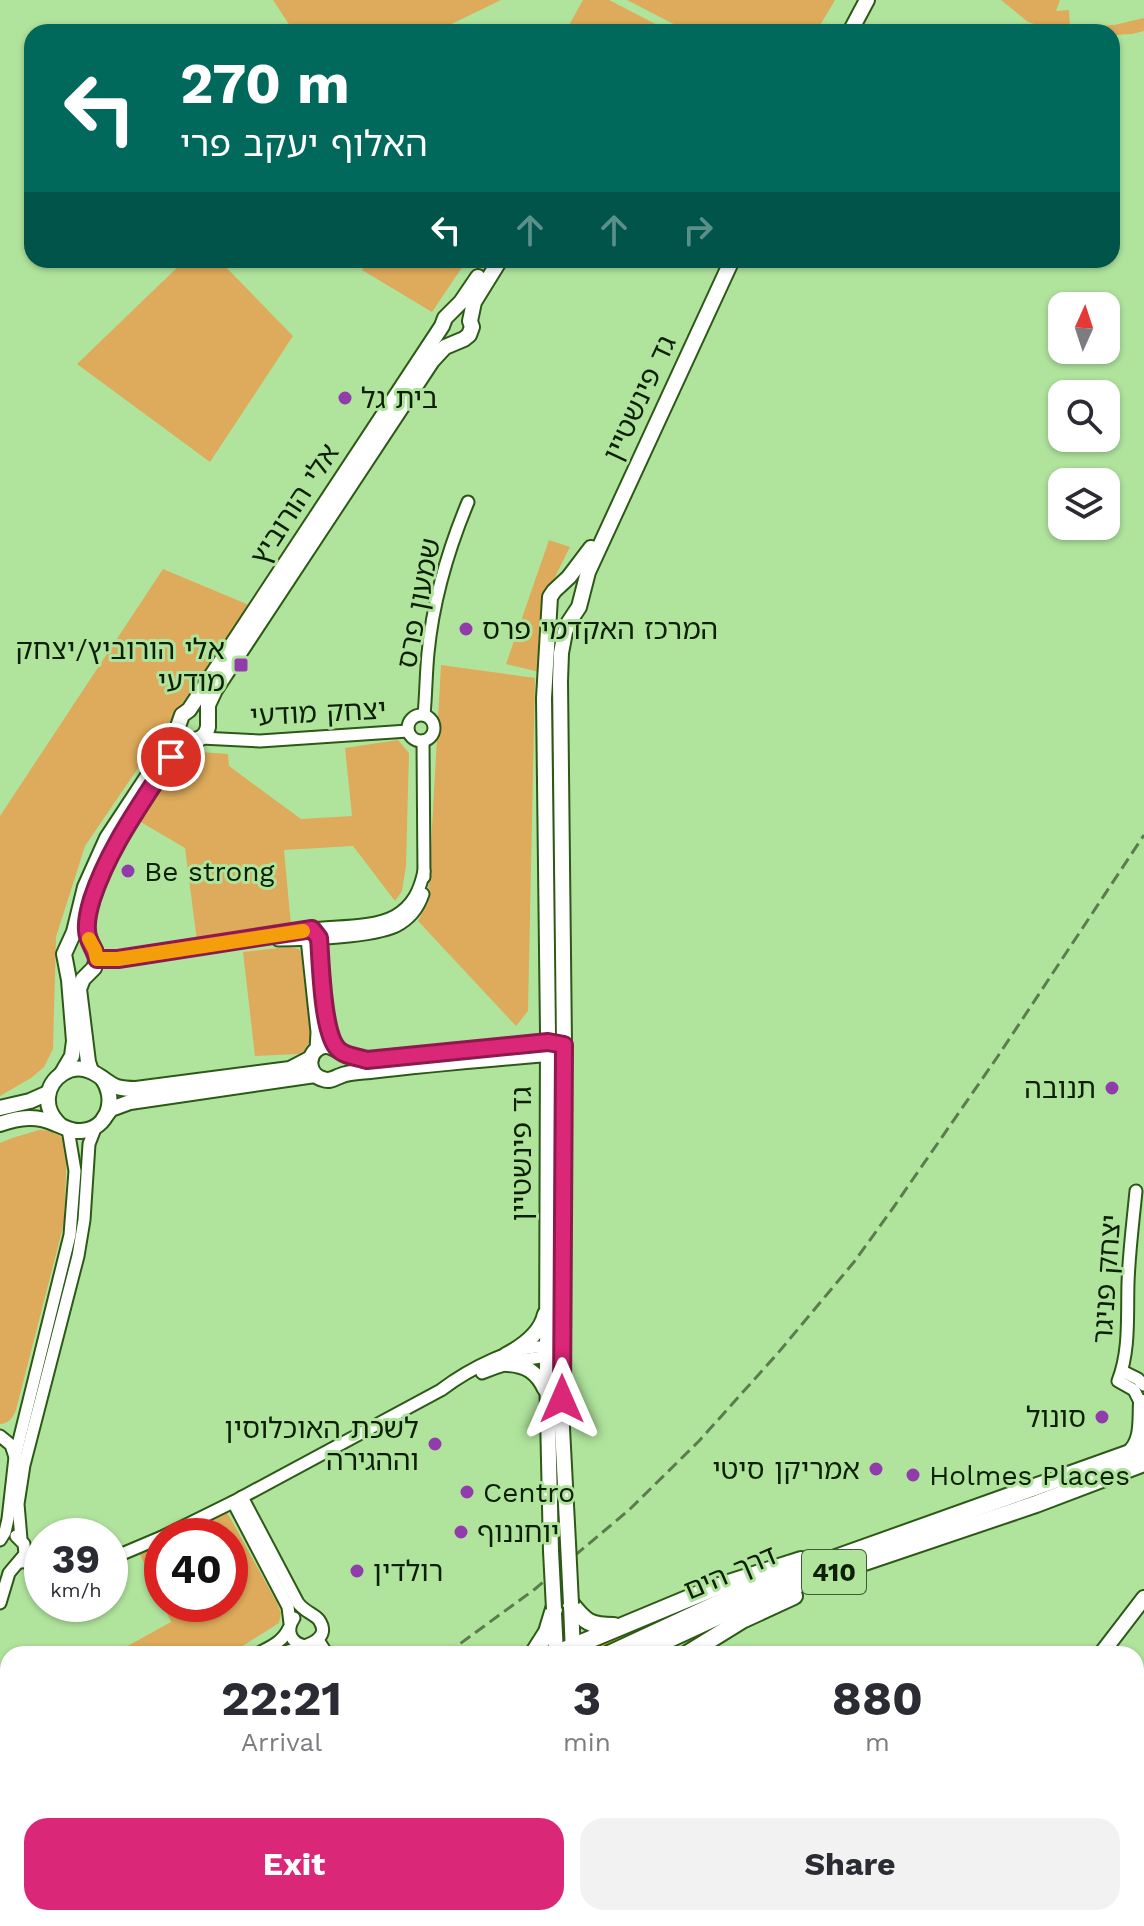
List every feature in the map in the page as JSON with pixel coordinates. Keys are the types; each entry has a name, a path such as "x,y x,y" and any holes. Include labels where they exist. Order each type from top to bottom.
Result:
{"main road":[{"path":"1139,1455 1134,1450 1140,1437 1143,1407"},
{"name":"דרך הים","path":"654,1646 758,1598 1036,1504 1123,1471 1139,1455"},
{"name":"דרך הים","path":"626,1646 749,1589 1139,1455"},
{"path":"1123,1471 1144,1470"},
{"path":"700,1646 735,1624 783,1601 931,1550 1036,1504"},
{"path":"581,1646 623,1625 737,1579 819,1554 923,1528"},
{"path":"571,1604 581,1617 593,1624 623,1625"},
{"path":"538,1646 547,1632 554,1609"}],"street":[{"path":"854,24 867,0"},
{"path":"483,268 452,313 445,318 442,326 447,337 458,341 470,333 470,321 478,295 495,268"},
{"name":"גד פינשטיין","path":"713,299 719,268"},
{"name":"גד פינשטיין","path":"556,1646 547,1397 552,1352 564,1045 560,681 563,642 588,572 728,268"},
{"path":"452,313 464,314 470,321"},
{"name":"אלי הורוביץ","path":"189,710 442,326"},
{"name":"אלי הורוביץ","path":"208,721 208,705 215,690 432,361 445,347 458,341"},
{"name":"שמעון פרס","path":"424,715 428,652 435,608 447,558 468,502"},
{"name":"גד פינשטיין","path":"554,591 578,567 612,518"},
{"path":"563,587 572,589 578,596 577,607 565,617 549,606 554,591 563,587"},
{"name":"גד פינשטיין","path":"549,606 544,698 547,1309 562,1428 573,1646"},
{"path":"0,1540 8,1519 15,1457 70,1235 75,1171 64,1127 48,1107 48,1093 72,1056 74,1041 64,959 85,887 99,852 175,735 182,715 189,710 198,710 208,721 208,730 181,746 171,757 108,857 87,918 94,968 87,973 79,989 88,1062 106,1084 110,1105 89,1144 84,1220 78,1256 19,1491 18,1519 26,1550 24,1558 8,1576 0,1603"},
{"path":"424,715 432,720 434,731 431,737 423,741 414,739 408,726 413,718 424,715"},
{"name":"יצחק מודעי","path":"208,721 216,733 230,739"},
{"path":"179,724 181,732 196,739"},
{"name":"יצחק מודעי","path":"196,739 260,741 408,731"},
{"path":"69,946 83,942 94,953 118,959 242,940 375,932 398,925 411,915 424,889 423,741"},
{"path":"312,935 332,1040 345,1062 339,1076"},
{"path":"312,935 317,1032 311,1067 319,1078 330,1080 339,1076 517,1051 538,1061 547,1072"},
{"path":"67,969 77,974 87,973"},
{"path":"517,1051 538,1033 547,1004"},
{"path":"62,1073 76,1069 96,1074 113,1086 136,1089 290,1069 325,1046 367,1060 517,1051 564,1045"},
{"path":"0,1124 35,1117 82,1131 100,1122 111,1109 130,1102 315,1075"},
{"path":"0,1108 48,1093"},
{"name":"יצחק פניגר","path":"1120,1376 1126,1349 1130,1245 1136,1191"},
{"path":"506,1360 537,1331 547,1309"},
{"path":"199,1518 441,1390 470,1371 534,1347 552,1352"},
{"path":"506,1360 532,1371 543,1384 547,1397"},
{"name":"יצחק פניגר","path":"1120,1376 1138,1379 1144,1385"},
{"name":"יצחק פניגר","path":"1120,1376 1143,1407"},
{"path":"0,1434 23,1428"},
{"path":"0,1434 11,1445 15,1457"},
{"path":"238,1499 296,1600 320,1623 321,1630 312,1643 301,1646"},
{"path":"238,1499 288,1607 290,1635 300,1645 312,1643 316,1646"},
{"path":"0,1540 11,1535 21,1539"},
{"path":"3,1562 10,1565 24,1562"},
{"path":"1107,1646 1144,1598"},
{"path":"271,1646 281,1640 297,1616 309,1614"}],"shaded area":[{"path":"273,0 501,0 452,24 289,24"},
{"path":"583,0 609,0 656,24 570,24"},
{"path":"627,0 835,0 821,24 674,24"},
{"path":"1001,0 1060,0 1056,11 1069,10 1070,24 1028,22"},
{"path":"1144,18 1144,31 1120,35 1118,24"},
{"path":"177,268 227,268 293,336 210,462 77,364"},
{"path":"363,268 462,268 432,312 362,270"},
{"path":"549,540 570,547 543,602 539,672 506,664"},
{"path":"163,569 249,605 85,846 56,937 53,1049 44,1067 0,1096 0,816"},
{"path":"441,665 535,678 528,1011 516,1026 418,921 428,900"},
{"path":"398,740 409,753 406,866 402,891 395,901 353,846 284,850 291,925 197,941 185,848 139,821 187,751 228,754 229,766 301,819 352,816 345,748"},
{"path":"288,947 299,949 301,953 311,1039 299,1054 255,1056 243,952"},
{"path":"39,1130 57,1134 67,1148 64,1223 16,1410 12,1418 0,1424 0,1143"},
{"path":"223,1511 230,1518 207,1518"},
{"path":"144,1547 144,1563 138,1550"},
{"path":"248,1550 281,1613 279,1623 243,1646 128,1646 171,1622 248,1622"},
{"path":"685,1604 688,1611 611,1646 593,1646"}],"railway":[{"path":"457,1646 535,1589 629,1510 699,1441 778,1353 854,1262 893,1208 1144,835"}],"slow traffic":[{"path":"89,939 97,959 118,959 303,931"}],"place":[{"name":"בית גל","path":"345,398"},
{"name":"המרכז האקדמי פרס","path":"466,629"},
{"name":"אלי הורוביץ/יצחק מודעי","path":"241,665"},
{"name":"Be strong","path":"128,871"},
{"name":"תנובה","path":"1112,1088"},
{"name":"סונול","path":"1102,1417"},
{"name":"לשכת האוכלוסין וההגירה","path":"435,1444"},
{"name":"אמריקן סיטי","path":"876,1469"},
{"name":"Holmes Places","path":"913,1475"},
{"name":"Centro","path":"467,1492"},
{"name":"יוחננוף","path":"461,1532"},
{"name":"רולדין","path":"357,1571"}],"route":[{"path":"171,757 116,843 101,873 86,928 97,959 118,959 312,929 319,938 328,1025 332,1040 341,1052 367,1060 548,1042 564,1045 562,1399"}]}
